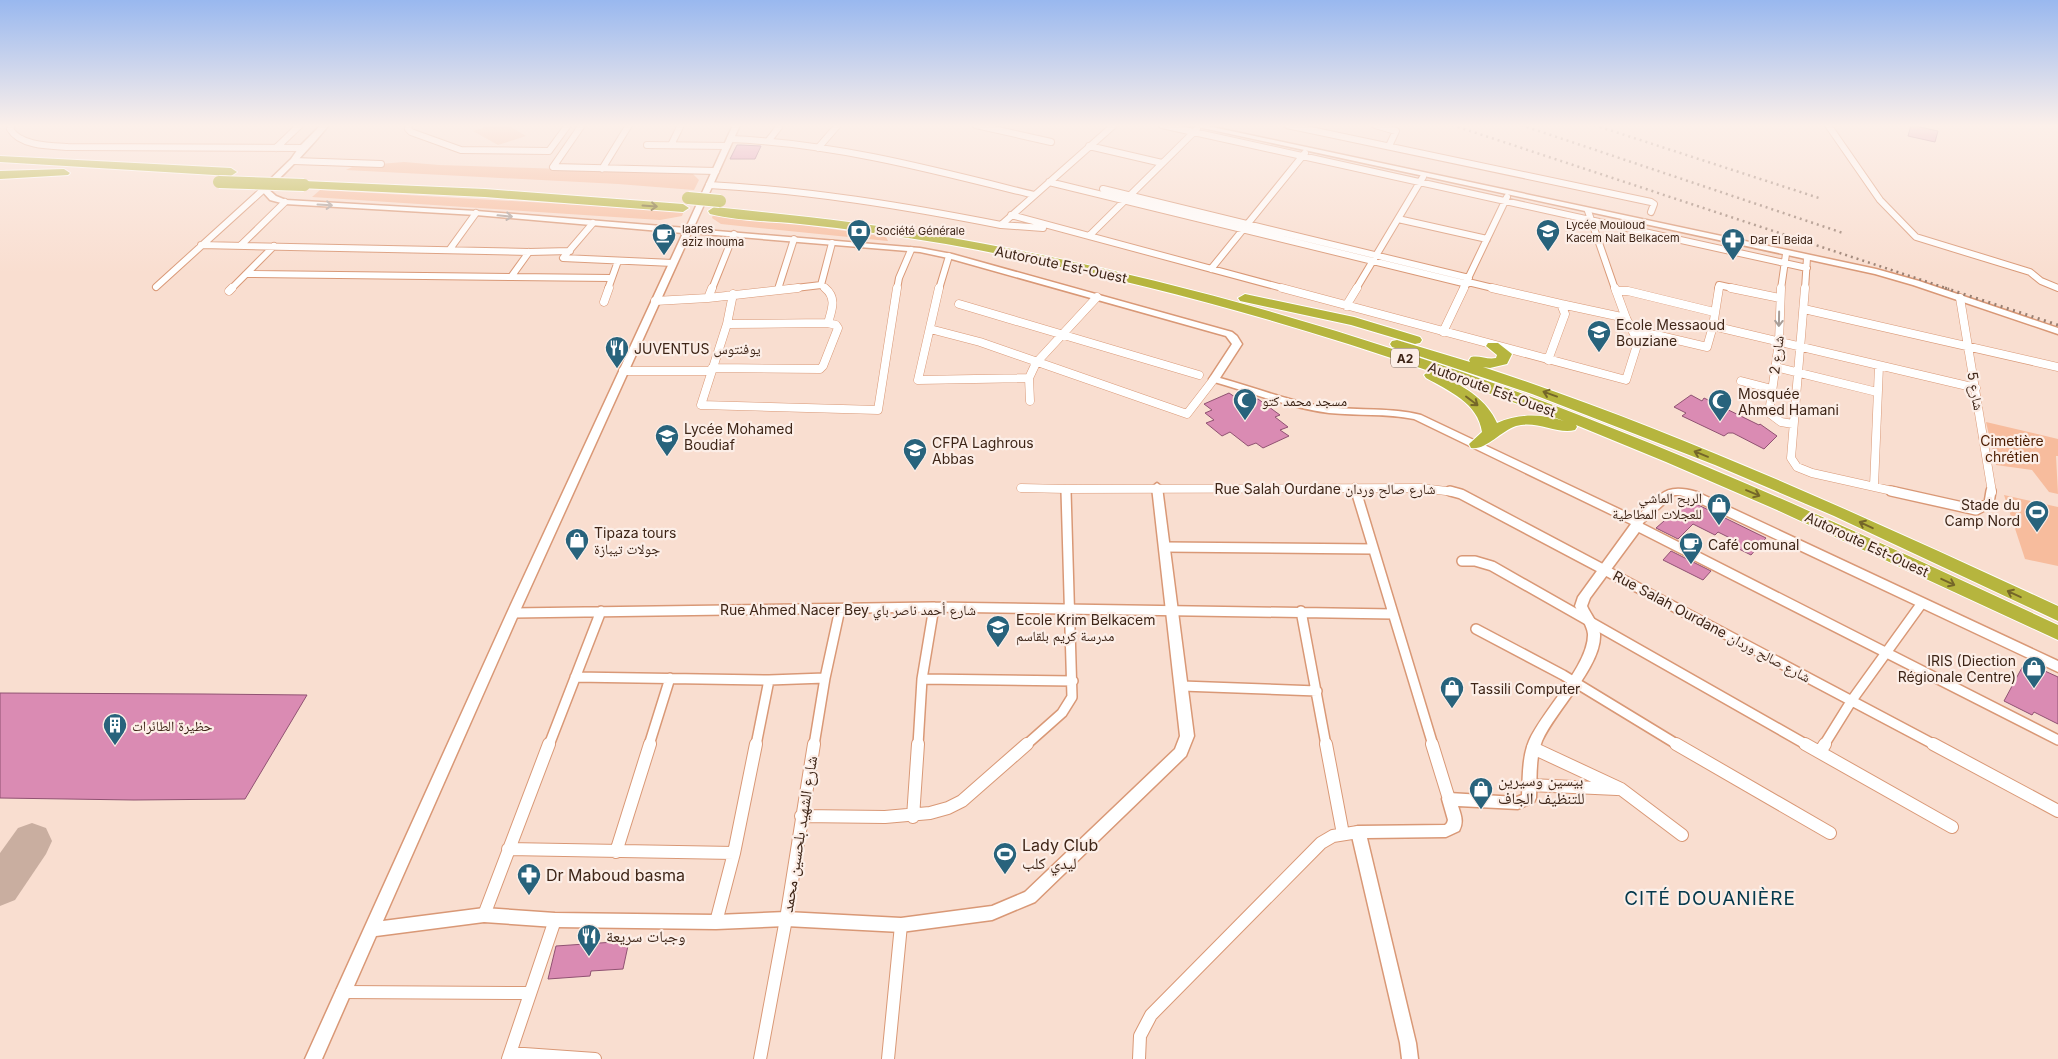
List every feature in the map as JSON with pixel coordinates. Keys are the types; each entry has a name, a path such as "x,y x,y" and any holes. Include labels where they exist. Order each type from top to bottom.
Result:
{"highway":[{"path":"0,175 21,174"},
{"name":"Autoroute Est-Ouest","path":"97,174 219,182 685,203"},
{"name":"Autoroute Est-Ouest","path":"282,174 494,184 717,206 839,214 974,235 1128,268 1246,298 1429,353 1604,414 1767,480 2058,614"},
{"name":"Autoroute Est-Ouest","path":"717,206 774,216 899,233 1034,257 1218,302 1368,346 1544,407 1617,435 1865,542 2058,633"},
{"path":"1246,298 1354,321 1485,363 1494,364 1504,360 1504,354 1494,346"},
{"path":"1368,346 1424,372 1464,394 1486,414 1490,422 1490,432"},
{"path":"1477,444 1490,432 1511,421 1548,422 1588,433 1733,484"}],"street":[{"path":"156,287 279,174"},
{"path":"313,1059 513,612 714,174"},
{"path":"953,174 1034,195"},
{"path":"1001,225 1057,174"},
{"path":"1089,236 1151,174"},
{"path":"1211,269 1288,174"},
{"path":"1402,174 1507,197 1588,210 1876,272 1916,283 2058,331"},
{"path":"1522,174 1651,202 1654,204 1651,212"},
{"path":"1863,174 1906,229 1916,237 1927,242 2030,272 2058,288"},
{"path":"1346,306 1422,179"},
{"path":"1051,180 1561,304 1626,318"},
{"path":"709,186 769,188 900,205 1001,225 1064,230"},
{"path":"264,188 273,198 285,202 476,213 688,230 911,250 949,256 1229,334 1237,344 1214,379 1187,414 980,342 930,329"},
{"path":"1507,197 1592,220 1807,268"},
{"path":"1443,332 1507,197"},
{"path":"241,245 285,202"},
{"path":"1011,215 1626,380 1638,342 1626,318 1588,210"},
{"path":"450,250 476,213"},
{"path":"1398,219 1486,239"},
{"path":"593,223 563,258 673,263"},
{"path":"708,298 734,234"},
{"path":"778,289 794,239"},
{"path":"821,285 832,243"},
{"path":"201,245 529,252 570,251"},
{"path":"229,291 274,246"},
{"path":"733,294 727,324 701,405 878,410 899,278 911,250"},
{"path":"511,277 529,252"},
{"name":"شارع 2","path":"1786,254 1780,298 1779,342 1769,413 1781,422 1793,424 1807,258"},
{"path":"949,256 934,303 918,380 1029,378"},
{"path":"604,302 618,261"},
{"path":"246,274 611,278"},
{"path":"655,301 708,298 821,285 830,290 833,297 828,323"},
{"path":"1635,333 1656,335 1707,348 1713,326 1719,285 1780,298"},
{"path":"1616,291 1628,291 1714,312"},
{"path":"1030,401 1029,378 1036,363 1097,297"},
{"name":"شارع 5","path":"1874,486 1967,509 1982,509 1992,501 1976,388 1960,298"},
{"path":"959,304 1199,375"},
{"path":"1548,360 1565,314 1561,304"},
{"path":"1804,309 2058,368"},
{"path":"623,371 820,369 824,366 838,328 836,325 828,323 727,324"},
{"path":"1713,326 1976,388"},
{"path":"1793,424 1791,458 1797,468 1874,486 1879,366"},
{"path":"1775,367 1877,392"},
{"path":"1214,379 1330,410 1402,413 1417,417 1477,444 1637,524 2058,740"},
{"path":"1741,381 1772,389"},
{"path":"1139,1059 1138,1050 1142,1031 1152,1015 1321,843 1350,833 1446,831 1454,827 1455,820 1355,487"},
{"name":"Rue Salah Ourdane شارع صالح وردان","path":"1021,488 1355,487 1422,488 1454,492 1605,569 2058,811"},
{"path":"370,930 484,916 555,920 716,922 786,919 901,925 992,913 1030,897 1181,752 1187,736 1158,488"},
{"path":"801,816 913,817 948,810 962,801 1062,713 1072,698 1073,681 1066,489"},
{"path":"1448,799 1518,803 1529,798 1533,748 1536,739 1563,700 1591,650 1594,634 1581,606 1584,597 1637,524 1671,492 1680,491 2058,667"},
{"path":"1165,547 1373,549"},
{"path":"1462,560 1475,561 1492,566 1952,827"},
{"path":"1820,752 1852,700 1922,603"},
{"path":"913,817 922,679 934,607"},
{"name":"Rue Ahmed Nacer Bey شارع أحمد ناصر باي","path":"513,612 934,607 1301,611 1393,614"},
{"name":"شارع الشهيد بلحسين محمد","path":"760,1059 786,919 824,678 840,609"},
{"path":"484,916 508,849 601,611"},
{"path":"1301,611 1317,691 1350,833 1408,1044 1410,1059"},
{"path":"1476,628 1509,644 1573,681 1738,781 1830,833"},
{"path":"575,677 770,680 824,678"},
{"path":"616,852 670,678"},
{"path":"922,679 1073,681"},
{"path":"716,922 734,853 770,680"},
{"path":"1182,686 1317,691"},
{"path":"1533,748 1621,789 1682,835"},
{"path":"1530,785 1621,789"},
{"path":"508,849 734,853"},
{"path":"555,920 509,1056 595,1059"},
{"path":"888,1059 901,925"},
{"path":"342,992 530,993"},
{"path":"752,1059 760,1059"}],"green space":[{"path":"432,174 693,174 699,180 694,190"},
{"path":"320,190 684,211 682,216 660,220 312,197"},
{"path":"713,214 886,237 888,241 721,224 712,218"},
{"name":"Cimetière chrétien","path":"1986,422 2058,439 2058,456 2056,456 2058,494 2049,492 2032,470 1996,465"},
{"name":"Stade du Camp Nord","path":"2004,495 2058,507 2058,566 2025,559"}],"building":[{"name":"مسجد محمد كتو","path":"1229,393 1235,397 1242,394 1252,401 1258,399 1280,415 1275,417 1288,427 1280,430 1289,436 1263,448 1256,443 1248,446 1230,432 1222,436 1206,423 1214,420 1205,413 1212,410 1204,404"},
{"name":"Mosquée Ahmed Hamani","path":"1691,395 1702,401 1704,398 1760,424 1777,436 1764,449 1733,433 1728,433 1724,436 1682,416 1686,413 1674,407"},
{"name":"الربح الماشي للعجلات المطاطية","path":"1688,500 1766,538 1751,555 1737,548 1733,544 1736,541 1718,532 1715,535 1693,524 1678,539 1656,528"},
{"name":"Café comunal","path":"1671,551 1711,571 1703,580 1663,560"},
{"name":"IRIS (Diection Régionale Centre)","path":"2025,662 2058,677 2058,724 2034,712 2032,715 2004,701"},
{"path":"0,693 307,695 245,799 134,800 0,798"},
{"name":"وجبات سريعة","path":"629,941 623,969 591,971 590,976 548,979 556,946"}],"taxiway":[{"path":"0,887 32,841"}],"railway":[{"path":"1602,174 1949,289"},
{"path":"1668,174 1843,233"},
{"path":"1746,174 1819,198"},
{"path":"1945,288 2058,325"}],"place":[{"name":"Société Générale","path":"859,252"},
{"name":"Lycée Mouloud Kacem Nait Belkacem","path":"1548,252"},
{"name":"laares aziz lhouma","path":"664,256"},
{"name":"Dar El Beida","path":"1733,261"},
{"name":"Ecole Messaoud Bouziane","path":"1599,353"},
{"name":"JUVENTUS يوفنتوس","path":"617,369"},
{"name":"مسجد محمد كتو","path":"1245,421"},
{"name":"Mosquée Ahmed Hamani","path":"1720,422"},
{"name":"Lycée Mohamed Boudiaf","path":"667,457"},
{"name":"CFPA Laghrous Abbas","path":"915,471"},
{"name":"الربح الماشي للعجلات المطاطية","path":"1719,526"},
{"name":"Stade du Camp Nord","path":"2037,533"},
{"name":"Tipaza tours جولات تيبازة","path":"577,561"},
{"name":"Café comunal","path":"1691,565"},
{"name":"Ecole Krim Belkacem مدرسة كريم بلقاسم","path":"998,648"},
{"name":"IRIS (Diection Régionale Centre)","path":"2034,689"},
{"name":"Tassili Computer","path":"1452,709"},
{"name":"حظيرة الطائرات","path":"115,746"},
{"name":"بيسين وسيرين للتنظيف الجاف","path":"1481,810"},
{"name":"Lady Club ليدي كلب","path":"1005,875"},
{"name":"Dr Maboud basma","path":"529,896"},
{"name":"وجبات سريعة","path":"589,957"}],"district":[{"name":"CITÉ DOUANIÈRE","path":"1710,898"}]}
